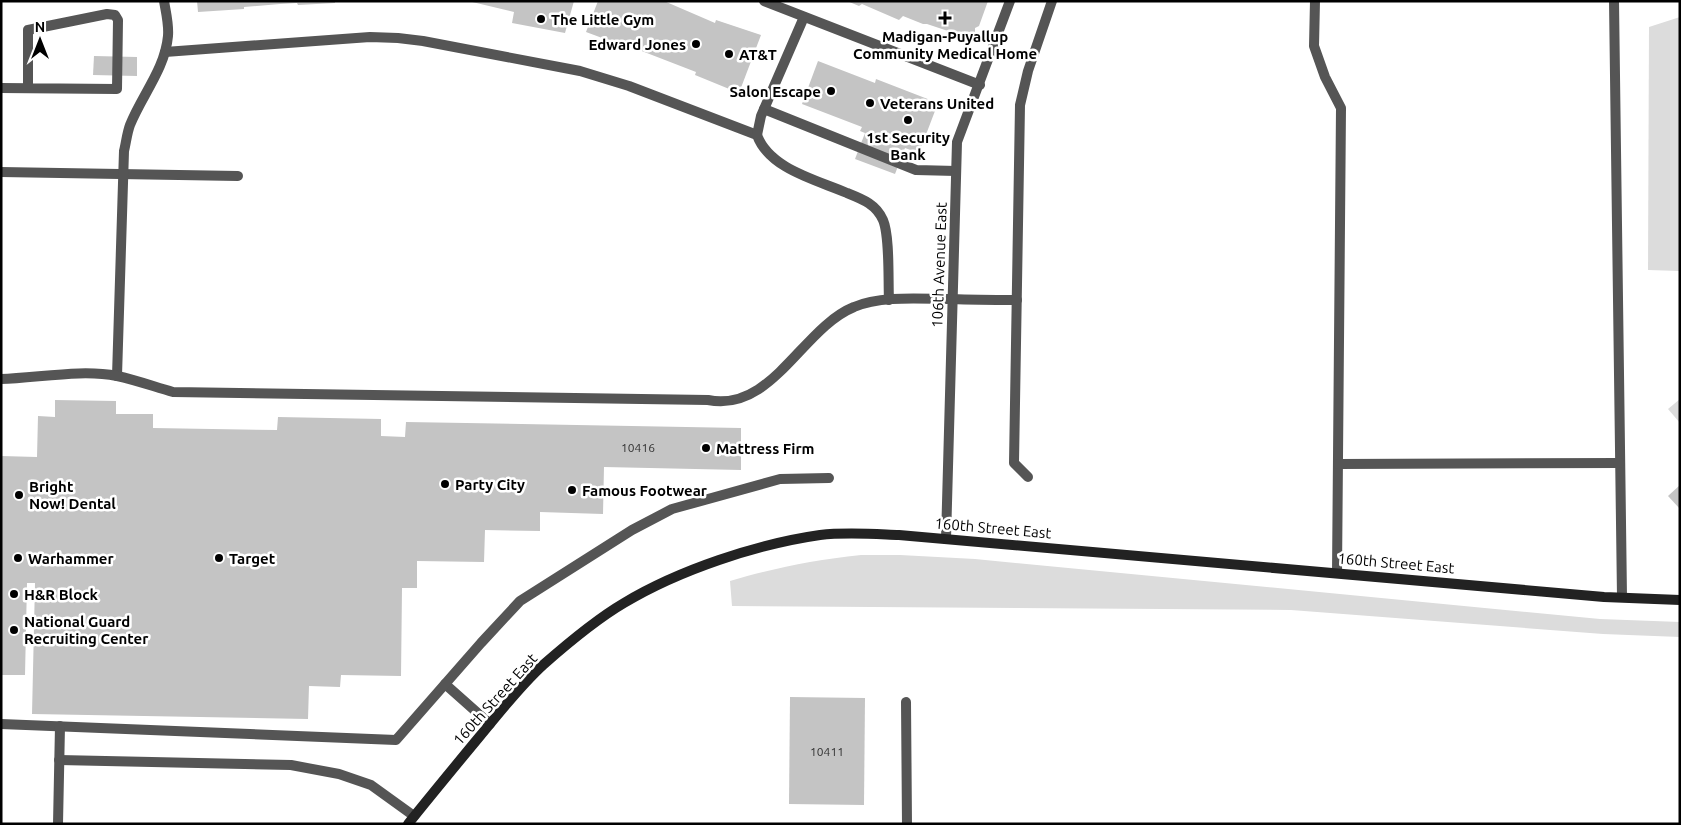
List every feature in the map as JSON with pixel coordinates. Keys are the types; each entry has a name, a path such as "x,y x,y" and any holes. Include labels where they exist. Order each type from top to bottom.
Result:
{"street":[{"path":"117,376 124,151 130,124 159,69 165,52 168,25 164,1"},
{"path":"764,1 980,85"},
{"name":"106th Avenue East","path":"946,539 957,142 1010,1"},
{"path":"1028,477 1014,463 1020,105 1028,71 1052,1"},
{"path":"1314,1 1314,46 1325,77 1341,108 1337,573"},
{"path":"1614,1 1622,598"},
{"path":"1,88 117,89 118,20 115,15 107,14 28,30 28,88"},
{"path":"804,17 761,116 757,135 767,153 782,166 866,201 878,211 884,222 889,300"},
{"path":"165,52 370,37 423,41 580,71 629,86 757,135"},
{"path":"764,110 916,170 956,171"},
{"path":"1,172 238,176"},
{"path":"1,379 69,374 117,376 173,392 699,400 720,402 743,397 761,388 832,320 854,306 879,300 918,298 1017,300"},
{"path":"1338,464 1620,463"},
{"path":"1,724 396,740 520,601 632,530 672,508 780,479 829,478"},
{"name":"160th Street East","path":"411,820 490,724 542,666 580,634 624,603 671,578 778,542 822,535 864,534 946,539 1622,598 1680,600"},
{"path":"445,684 490,724"},
{"path":"906,702 907,824"},
{"path":"58,824 60,726"},
{"path":"59,760 291,765 339,774 371,785 411,820"}],"shaded area":[{"path":"1680,17 1680,271 1648,270 1649,27"},
{"path":"1680,399 1680,423 1668,409"},
{"path":"861,555 975,559 1600,619 1680,622 1680,637 1603,634 1291,610 732,606 730,581 794,565"}],"building":[{"path":"197,1 335,1 335,3 280,4 198,12"},
{"name":"The Little Gym","path":"468,1 574,1 565,33 512,23 514,12"},
{"path":"598,1 664,1 715,23 716,20 761,35 739,93 695,75 696,72 621,43 621,45 586,32"},
{"name":"Madigan-Puyallup Community Medical Home","path":"847,1 988,1 979,26 975,28 975,35 959,35 951,39 951,32 903,16 899,20 862,4 859,6"},
{"path":"94,56 137,57 137,76 93,75"},
{"path":"818,61 875,83 876,79 938,103 919,153 905,148 895,174 855,159 865,133 860,131 862,127 802,104"},
{"name":"Target","path":"55,400 116,401 116,414 153,414 153,428 277,430 278,417 381,419 381,436 405,437 406,422 741,428 741,470 604,467 603,514 540,512 540,531 485,530 484,562 417,561 417,588 402,588 401,676 341,675 340,687 309,686 308,719 32,714 35,583 27,583 25,675 1,675 1,456 37,457 38,416 55,417"},
{"path":"1680,485 1680,509 1668,496"},
{"path":"790,697 865,698 864,805 789,804"}],"place":[{"name":"Madigan-Puyallup Community Medical Home","path":"945,18"},
{"name":"The Little Gym","path":"541,19"},
{"name":"Edward Jones","path":"696,44"},
{"name":"AT&T","path":"729,54"},
{"name":"Salon Escape","path":"831,91"},
{"name":"Veterans United","path":"870,103"},
{"name":"1st Security Bank","path":"908,120"},
{"name":"Mattress Firm","path":"706,448"},
{"name":"Party City","path":"445,484"},
{"name":"Famous Footwear","path":"572,490"},
{"name":"Bright Now! Dental","path":"19,495"},
{"name":"Warhammer","path":"18,558"},
{"name":"Target","path":"219,558"},
{"name":"H&R Block","path":"14,594"},
{"name":"National Guard Recruiting Center","path":"14,630"}]}
